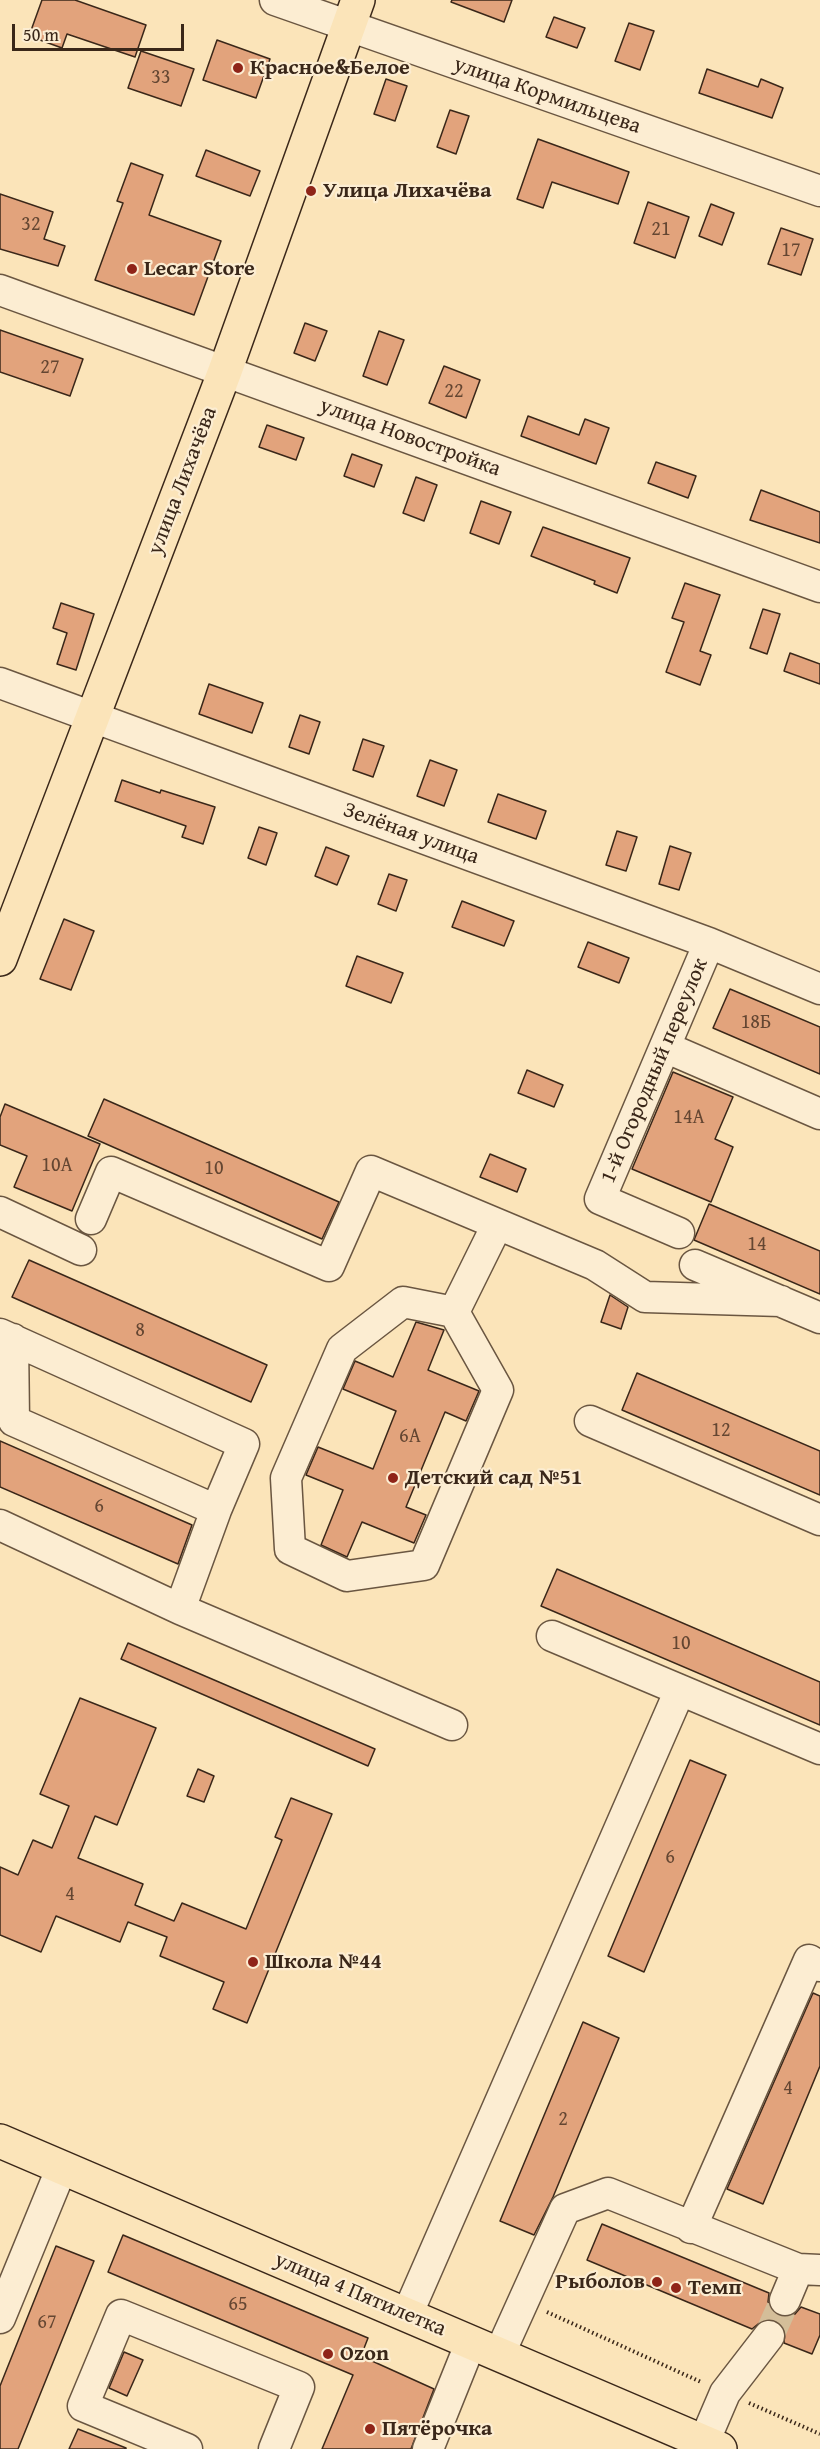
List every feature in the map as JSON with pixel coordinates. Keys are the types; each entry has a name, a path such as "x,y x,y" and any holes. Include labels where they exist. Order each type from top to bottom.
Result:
{"main road":[{"name":"улица Лихачёва","path":"0,959 225,371 353,14"},
{"name":"улица 4 Пятилетка","path":"0,2141 712,2446"}],"street":[{"name":"улица Кормильцева","path":"275,0 353,14 820,191"},
{"name":"улица Новостройка","path":"0,290 820,587"},
{"name":"Зелёная улица","path":"0,683 709,943 820,989"},
{"name":"1-й Огородный переулок","path":"680,1233 600,1199 709,943"},
{"path":"665,1047 820,1114"},
{"path":"91,1219 111,1172 330,1266 372,1171 595,1265 645,1297 781,1301"},
{"path":"0,1212 81,1250"},
{"path":"454,1312 497,1225"},
{"path":"695,1265 820,1318"},
{"path":"403,1302 454,1312 498,1390 424,1565 347,1576 290,1549 286,1478 342,1349 403,1302"},
{"path":"180,1609 216,1510 244,1444 6,1336 14,1421 216,1510"},
{"path":"590,1421 820,1520"},
{"path":"0,1525 180,1609 452,1725"},
{"path":"552,1636 820,1749"},
{"path":"406,2315 680,1690"},
{"path":"691,2228 808,1960 820,1966"},
{"path":"0,2318 62,2167"},
{"path":"428,2449 485,2348 523,2302 565,2209 608,2193 691,2228 809,2270 785,2300"},
{"path":"187,2449 83,2406 121,2315 299,2387 274,2449"},
{"path":"712,2446 725,2393 769,2336"}],"path":[{"path":"523,2302 820,2434"}],"building":[{"path":"42,0 75,0 146,25 135,57 67,34 62,48 29,36"},
{"path":"452,0 512,0 504,22 451,2"},
{"path":"554,17 585,28 577,48 546,37"},
{"path":"629,23 654,31 640,70 615,61"},
{"path":"217,40 270,59 256,98 203,80"},
{"path":"141,51 194,69 181,106 128,88"},
{"path":"707,69 758,87 761,79 783,88 772,118 699,93"},
{"path":"386,79 407,86 395,121 374,114"},
{"path":"450,110 469,116 456,154 437,147"},
{"path":"538,139 629,172 618,204 552,182 543,208 517,199"},
{"path":"206,150 260,171 250,196 196,176"},
{"path":"131,163 163,175 149,215 221,241 194,315 95,280 123,203 117,201"},
{"path":"0,194 53,212 44,239 65,246 58,266 0,249"},
{"path":"648,202 689,217 675,258 634,243"},
{"path":"711,204 734,213 722,245 699,236"},
{"path":"781,228 813,239 801,275 768,264"},
{"path":"305,323 327,331 315,361 294,353"},
{"path":"0,330 83,359 70,396 0,372"},
{"path":"379,331 404,340 387,385 363,376"},
{"path":"444,366 480,380 466,418 429,403"},
{"path":"528,416 579,435 585,419 609,428 596,464 521,436"},
{"path":"267,425 304,438 296,460 259,447"},
{"path":"352,454 382,465 374,487 344,476"},
{"path":"656,462 696,476 688,498 648,483"},
{"path":"416,477 437,485 424,521 403,513"},
{"path":"761,490 820,512 820,543 750,520"},
{"path":"481,501 511,512 499,544 470,533"},
{"path":"543,527 630,558 617,593 594,584 595,581 531,556"},
{"path":"685,583 720,595 700,651 711,655 700,685 666,672 684,622 672,618"},
{"path":"61,603 94,614 76,670 57,664 67,633 53,628"},
{"path":"763,609 780,614 767,654 750,648"},
{"path":"790,653 820,664 820,684 784,671"},
{"path":"209,684 263,703 252,733 199,714"},
{"path":"300,715 320,722 309,754 289,747"},
{"path":"363,739 384,746 373,777 353,770"},
{"path":"430,760 457,770 444,806 417,796"},
{"path":"122,780 160,793 161,790 215,807 203,844 182,837 186,826 115,801"},
{"path":"498,794 546,811 536,839 488,822"},
{"path":"259,827 277,833 266,865 248,858"},
{"path":"617,831 637,837 626,871 606,865"},
{"path":"670,846 691,853 679,890 659,884"},
{"path":"326,847 349,856 337,885 315,876"},
{"path":"389,874 407,880 396,911 378,904"},
{"path":"462,901 514,921 504,946 452,927"},
{"path":"64,919 94,931 71,990 40,979"},
{"path":"588,942 629,958 619,983 578,967"},
{"path":"357,956 403,973 391,1003 346,986"},
{"path":"730,989 820,1027 820,1074 713,1028"},
{"path":"527,1070 563,1085 554,1107 518,1093"},
{"path":"673,1072 733,1097 715,1139 733,1147 711,1202 632,1169"},
{"path":"104,1099 339,1202 322,1239 88,1136"},
{"path":"5,1104 100,1144 72,1211 14,1187 27,1156 0,1145 0,1117"},
{"path":"490,1154 526,1169 517,1192 480,1177"},
{"path":"709,1204 820,1251 820,1294 694,1240"},
{"path":"29,1260 267,1365 251,1402 12,1297"},
{"path":"610,1295 628,1307 621,1329 601,1322"},
{"path":"416,1322 444,1330 428,1370 479,1391 466,1421 445,1412 406,1507 426,1515 414,1543 362,1522 347,1557 321,1545 343,1490 306,1475 318,1447 373,1469 396,1411 343,1389 355,1361 393,1377"},
{"path":"637,1373 820,1451 820,1495 622,1410"},
{"path":"0,1441 192,1525 178,1564 0,1487"},
{"path":"557,1569 820,1682 820,1725 541,1606"},
{"path":"128,1643 375,1749 368,1766 121,1659"},
{"path":"80,1698 156,1728 117,1825 95,1816 78,1858 143,1884 135,1905 174,1921 182,1903 246,1929 282,1840 275,1837 291,1798 332,1814 247,2023 213,2009 224,1982 160,1956 167,1937 128,1922 120,1942 56,1916 41,1952 0,1935 0,1867 18,1875 33,1840 52,1848 69,1806 40,1794"},
{"path":"690,1760 726,1775 644,1972 608,1956"},
{"path":"198,1769 214,1776 204,1802 187,1796"},
{"path":"813,1993 820,1996 820,2066 763,2204 727,2189"},
{"path":"583,2022 619,2038 553,2197 534,2235 500,2221"},
{"path":"602,2224 769,2293 768,2302 771,2310 779,2316 787,2317 795,2314 801,2307 820,2314 820,2335 812,2354 784,2343 785,2330 779,2322 771,2319 763,2320 752,2329 587,2260"},
{"path":"123,2235 368,2338 361,2356 434,2389 411,2449 322,2449 353,2375 108,2272"},
{"path":"56,2246 94,2261 18,2449 0,2449 0,2386"},
{"path":"124,2352 143,2360 127,2396 109,2388"},
{"path":"78,2429 126,2448 126,2449 69,2449"}],"tunnel":[{"path":"769,2336 785,2300"}],"place":[{"name":"Красное&Белое","path":"238,68"},
{"name":"Улица Лихачёва","path":"311,191"},
{"name":"Lecar Store","path":"132,269"},
{"name":"Детский сад №51","path":"393,1478"},
{"name":"Школа №44","path":"253,1962"},
{"name":"Рыболов","path":"657,2282"},
{"name":"Темп","path":"676,2288"},
{"name":"Ozon","path":"328,2354"},
{"name":"Пятёрочка","path":"370,2429"}]}
